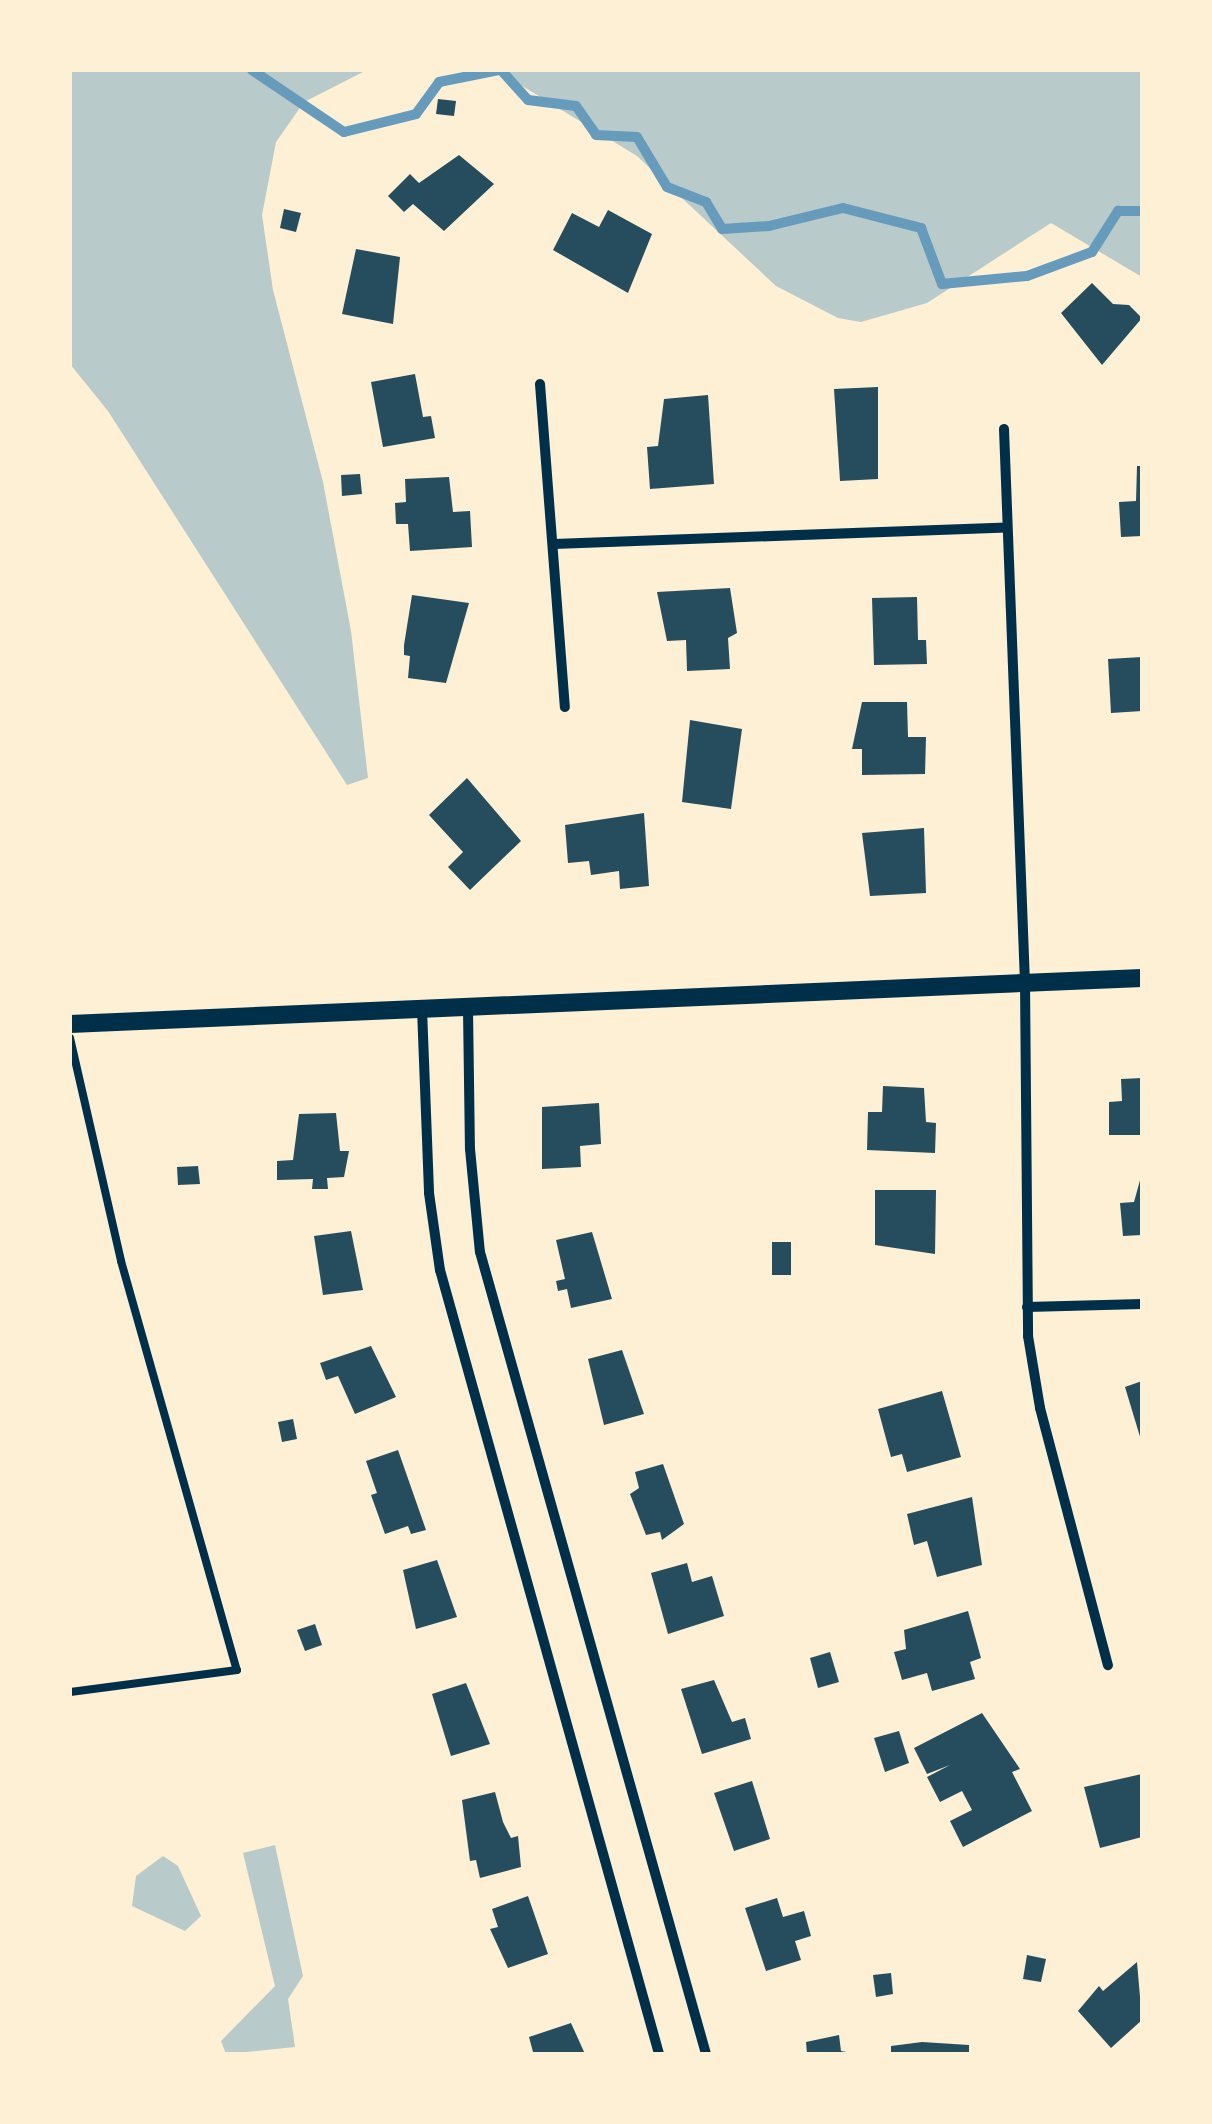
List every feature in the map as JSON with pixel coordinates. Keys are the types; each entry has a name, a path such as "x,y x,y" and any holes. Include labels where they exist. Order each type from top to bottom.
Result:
{"street":[{"path":"540,384 565,706"},
{"path":"1004,429 1025,982 1027,1308 1040,1408 1108,1665"},
{"path":"554,544 1007,527"},
{"path":"70,1024 1142,978"},
{"path":"468,1008 470,1148 480,1252 706,2054"},
{"path":"422,1009 428,1192 440,1270 659,2054"},
{"path":"1027,1308 1142,1304"}],"lane":[{"path":"70,1038 121,1260 237,1670 70,1692"}],"shaded area":[{"path":"70,70 367,70 304,102 276,142 262,215 273,290 323,482 351,631 368,778 347,785 108,411 70,364"},
{"path":"496,70 1142,70 1142,277 1051,223 927,303 861,322 838,318 776,286 637,156"},
{"path":"275,1845 303,1976 288,1999 295,2047 226,2054 221,2041 275,1986 243,1853"},
{"path":"163,1856 178,1866 201,1916 185,1931 132,1906 136,1876"}],"building":[{"path":"438,99 456,101 454,116 436,114"},
{"path":"459,155 494,184 444,231 413,204 404,212 388,196 410,174 419,183"},
{"path":"284,209 301,213 296,232 280,228"},
{"path":"608,210 652,234 628,293 553,250 572,213 599,227"},
{"path":"356,249 400,257 393,324 342,314"},
{"path":"1092,283 1113,304 1129,305 1142,318 1102,365 1061,313"},
{"path":"415,374 423,417 431,416 435,438 383,447 371,382"},
{"path":"878,387 878,479 840,481 834,389"},
{"path":"708,395 714,484 650,489 647,447 658,446 664,399"},
{"path":"1137,466 1142,466 1142,536 1121,537 1119,502 1136,501"},
{"path":"360,474 362,494 342,496 341,475"},
{"path":"449,477 453,512 470,511 472,547 410,551 408,524 396,524 395,503 406,502 405,479"},
{"path":"730,588 737,633 728,638 730,669 687,671 686,640 667,641 657,592"},
{"path":"412,595 469,603 446,683 408,678 410,656 404,655 404,645"},
{"path":"917,597 918,640 926,640 927,664 874,665 872,598"},
{"path":"1142,657 1142,711 1111,713 1108,659"},
{"path":"862,702 907,702 908,737 926,737 925,774 862,775 862,749 852,749"},
{"path":"690,720 742,729 731,809 682,802"},
{"path":"467,778 521,841 470,890 448,867 463,852 429,815"},
{"path":"644,813 649,886 620,889 619,871 591,875 589,861 568,863 565,825"},
{"path":"924,828 926,893 870,896 862,833"},
{"path":"1142,1078 1142,1135 1109,1135 1109,1102 1122,1101 1121,1079"},
{"path":"883,1086 924,1088 926,1122 936,1123 935,1153 867,1150 868,1112 882,1112"},
{"path":"599,1103 601,1144 580,1146 581,1167 542,1169 542,1107"},
{"path":"336,1113 340,1151 349,1151 344,1177 327,1178 328,1189 312,1189 313,1179 277,1180 277,1161 293,1160 299,1114"},
{"path":"198,1166 200,1184 178,1185 177,1167"},
{"path":"1142,1173 1142,1235 1123,1236 1120,1203 1134,1202"},
{"path":"875,1190 936,1190 935,1254 875,1245"},
{"path":"351,1231 363,1290 323,1295 314,1236"},
{"path":"592,1232 612,1299 571,1308 567,1289 558,1291 556,1281 565,1279 556,1240"},
{"path":"772,1242 791,1242 791,1275 772,1275"},
{"path":"371,1346 396,1397 355,1414 338,1376 326,1380 320,1363"},
{"path":"622,1350 644,1414 604,1425 588,1359"},
{"path":"1142,1381 1142,1440 1141,1440 1125,1387"},
{"path":"942,1391 961,1457 907,1472 902,1454 891,1457 878,1409"},
{"path":"293,1419 297,1439 282,1442 278,1422"},
{"path":"398,1450 426,1530 411,1534 408,1526 385,1534 371,1495 377,1493 366,1461"},
{"path":"663,1464 684,1524 662,1540 660,1532 646,1535 630,1494 639,1488 635,1472"},
{"path":"972,1497 982,1565 937,1577 927,1541 914,1545 907,1514"},
{"path":"437,1560 457,1617 416,1629 403,1570"},
{"path":"687,1563 692,1582 712,1576 724,1616 668,1634 651,1573"},
{"path":"968,1611 981,1658 970,1662 975,1679 932,1691 927,1673 902,1680 894,1652 906,1649 904,1630"},
{"path":"315,1624 322,1645 305,1651 297,1630"},
{"path":"830,1652 839,1682 818,1688 810,1658"},
{"path":"714,1680 732,1722 745,1718 751,1739 702,1754 681,1689"},
{"path":"466,1683 490,1744 451,1756 432,1694"},
{"path":"982,1713 1020,1769 1012,1772 1032,1811 963,1847 950,1821 972,1810 962,1791 940,1802 927,1777 950,1765 927,1774 914,1748"},
{"path":"899,1731 909,1763 885,1772 874,1738"},
{"path":"1142,1774 1142,1837 1100,1848 1084,1787"},
{"path":"752,1781 770,1839 734,1851 714,1793"},
{"path":"495,1792 511,1838 518,1836 521,1867 480,1878 476,1860 470,1861 462,1800"},
{"path":"528,1896 548,1954 508,1968 490,1929 498,1927 492,1909"},
{"path":"777,1898 783,1917 804,1911 811,1936 795,1941 801,1960 766,1971 745,1908"},
{"path":"1027,1955 1046,1959 1041,1982 1023,1979"},
{"path":"1137,1962 1142,2020 1111,2048 1078,2011 1099,1986 1103,1991"},
{"path":"891,1973 893,1994 876,1997 873,1975"},
{"path":"571,2023 585,2054 533,2052 529,2037"},
{"path":"839,2035 841,2051 858,2054 807,2054 806,2042"},
{"path":"922,2042 969,2045 969,2054 891,2054 891,2046"}],"waterway":[{"path":"252,70 344,132 416,114 439,82 499,70"},
{"path":"501,70 528,100 576,106 596,135 637,137 667,187 706,202 722,229 769,226 843,208 921,228 942,284 1027,276 1092,252 1118,211 1142,211"}]}
